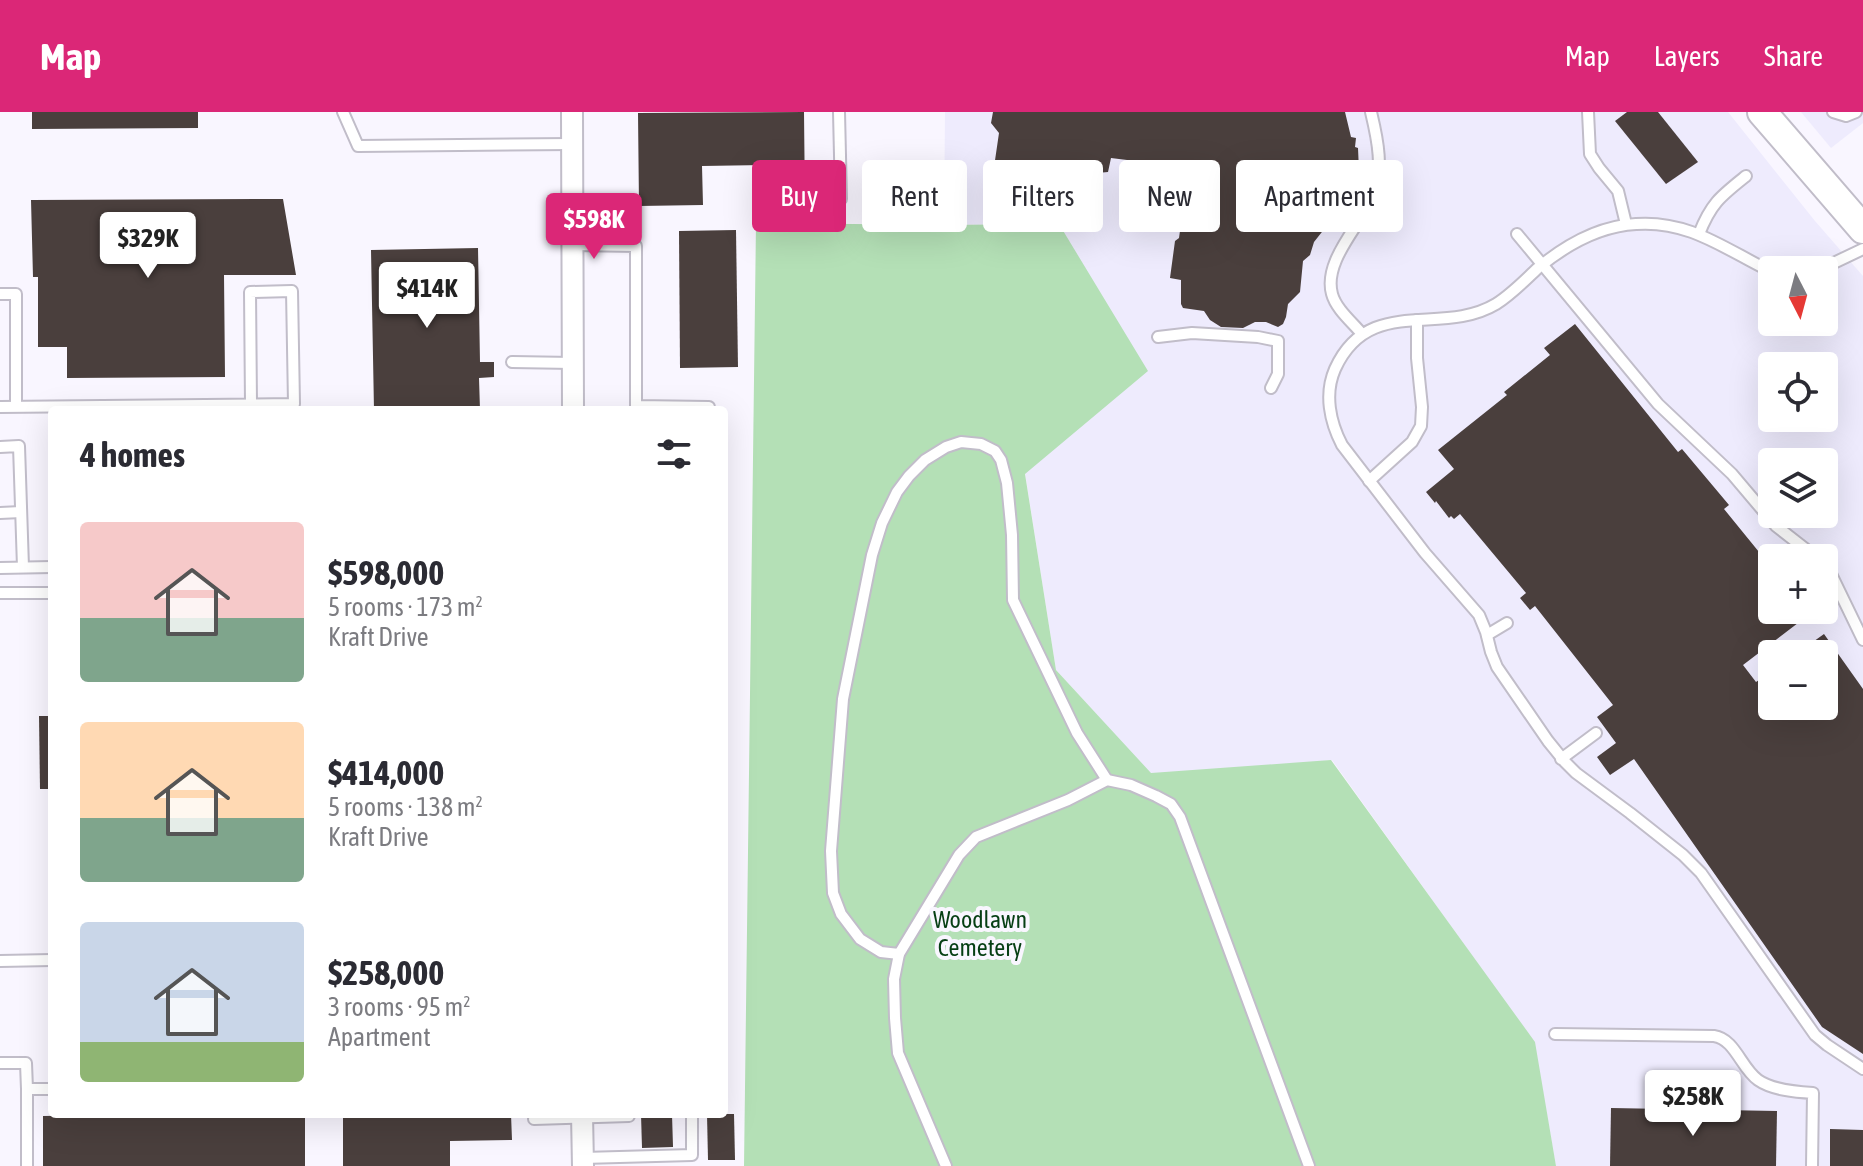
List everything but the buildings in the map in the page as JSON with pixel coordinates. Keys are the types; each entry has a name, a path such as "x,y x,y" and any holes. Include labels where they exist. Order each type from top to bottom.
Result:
{"main road":[{"path":"1762,112 1863,229"}],"street":[{"path":"572,112 573,406"},
{"path":"582,1118 583,1162"}],"lane":[{"path":"343,112 358,146 572,144"},
{"path":"839,112 840,160"},
{"path":"1362,334 1337,304 1331,282 1337,259 1374,190 1379,146 1371,112"},
{"path":"1588,112 1590,154 1618,191 1626,224"},
{"path":"1833,112 1846,116 1856,112"},
{"path":"1699,234 1717,200 1746,176"},
{"path":"1758,265 1699,234 1670,225 1626,224 1598,231 1582,238 1543,265 1507,296 1484,309 1456,316 1385,324 1362,334 1349,346 1333,375 1329,398 1332,421 1338,438 1369,481 1479,615 1497,667 1561,759 1692,864 1815,1035 1863,1069"},
{"path":"1517,234 1658,404 1732,474 1776,526 1799,544"},
{"path":"572,245 636,246 636,406"},
{"path":"1838,261 1863,249"},
{"path":"0,407 294,404 292,291 250,292 251,404"},
{"path":"0,294 16,294 16,406"},
{"path":"1369,481 1412,442 1421,426 1417,320"},
{"path":"1158,337 1192,333 1278,341 1278,374 1271,388"},
{"path":"512,362 573,363"},
{"path":"899,954 881,952 860,939 841,914 833,893 831,851 843,699 872,555 882,523 897,492 909,476 925,460 946,447 961,442 981,444 995,451 1001,460 1007,483 1012,535 1013,600 1077,733 1107,780"},
{"path":"0,447 19,446 23,567"},
{"path":"0,513 21,512"},
{"path":"0,568 48,567"},
{"path":"1838,588 1863,640"},
{"path":"0,593 48,593"},
{"path":"1487,635 1507,623"},
{"path":"1561,759 1596,733"},
{"path":"946,1166 898,1053 894,979 899,954 959,855 976,837 1068,800 1107,780 1131,785 1156,796 1171,804 1180,817 1309,1166"},
{"path":"0,961 48,960"},
{"path":"1555,1034 1714,1036 1724,1039 1758,1080 1782,1089 1813,1093 1812,1166"},
{"path":"0,1063 26,1063 27,1166"},
{"path":"27,1089 48,1089"},
{"path":"534,1119 550,1118"},
{"path":"583,1162 692,1155 692,1118"}],"shaded area":[{"path":"945,112 1728,112 1863,276 1863,1166 1556,1166 1534,1042 1332,760 1201,775 1150,773 1056,670 1025,473 1058,232 1103,232 1103,160 983,160 983,225 967,225 967,160 945,160"},
{"path":"1801,112 1863,112 1863,123 1831,148"}],"green space":[{"name":"Woodlawn Cemetery","path":"846,224 862,224 862,232 967,232 967,225 983,225 983,232 1064,232 1148,371 1025,474 1056,670 1151,773 1331,760 1535,1042 1556,1166 744,1166 756,232 846,232"}]}
